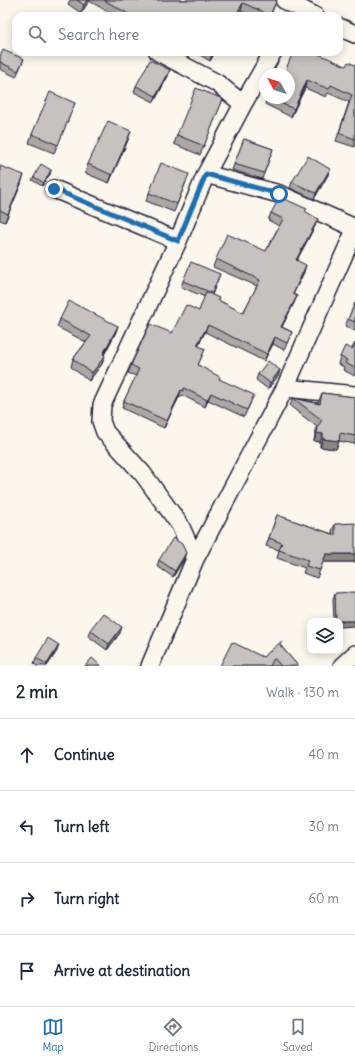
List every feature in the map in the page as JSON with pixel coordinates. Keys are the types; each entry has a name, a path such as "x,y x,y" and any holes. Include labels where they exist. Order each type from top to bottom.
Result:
{"street":[{"path":"292,8 303,12"},
{"path":"343,29 355,34"},
{"path":"166,56 217,83 243,104"},
{"path":"195,560 180,525 143,474 105,432 101,421 102,406 178,241 206,174 243,104 271,56"},
{"path":"150,666 195,560 285,388 355,229 279,194 206,174"},
{"path":"54,189 178,241"},
{"path":"285,388 355,395"},
{"path":"342,666 355,654"}],"building":[{"path":"77,0 87,0 84,5"},
{"path":"104,0 277,0 271,12 263,12 243,3 237,12 125,12"},
{"path":"3,50 12,54 12,56 17,56 24,59 18,71 0,62 0,56"},
{"path":"291,56 323,56 346,66 348,62 355,65 355,139 339,133 352,95 331,85 329,89 307,80 294,109 283,104 295,104 295,68 286,68"},
{"path":"150,60 170,70 156,96 136,86"},
{"path":"196,88 223,99 204,146 177,135"},
{"path":"50,92 75,103 58,145 32,134"},
{"path":"108,121 131,131 112,175 88,164"},
{"path":"244,139 273,149 264,173 234,164"},
{"path":"308,156 330,169 316,193 292,182"},
{"path":"161,163 189,174 177,204 149,193"},
{"path":"41,164 51,170 44,183 34,177"},
{"path":"0,166 24,175 8,214 0,210"},
{"path":"280,197 307,209 305,211 318,219 296,260 306,265 293,294 297,296 281,327 292,332 287,343 275,337 267,354 208,325 197,345 205,349 198,365 220,377 219,379 254,395 247,410 211,393 207,400 184,388 183,391 181,390 167,421 124,401 139,369 131,365 150,324 172,333 186,305 199,311 206,292 243,313 260,280 216,259 227,234 266,251 283,219 271,213"},
{"path":"191,262 220,274 212,293 183,281"},
{"path":"69,301 118,326 103,354 105,356 92,373 73,359 91,336 60,319"},
{"path":"355,303 355,322 348,319"},
{"path":"355,343 355,368 345,363 347,360 340,357 345,346 352,349"},
{"path":"268,361 280,370 270,383 258,374"},
{"path":"322,393 355,397 355,436 340,433 339,441 323,439 323,434 317,433 318,426 322,420 293,398 320,404"},
{"path":"277,515 335,535 335,524 355,523 355,554 326,554 320,570 306,566 308,560 279,550 282,543 269,538"},
{"path":"173,538 182,544 186,553 175,571 159,560"},
{"path":"355,592 355,621 343,621 343,618 336,618 335,593"},
{"path":"103,613 122,627 109,644 90,630"},
{"path":"48,638 59,645 47,664 36,658"},
{"path":"282,641 280,645 298,666 281,666 274,658 270,666 220,666 232,642 263,657"},
{"path":"92,658 101,666 85,666"}],"route":[{"path":"54,189 178,241 206,174 279,194"}]}
